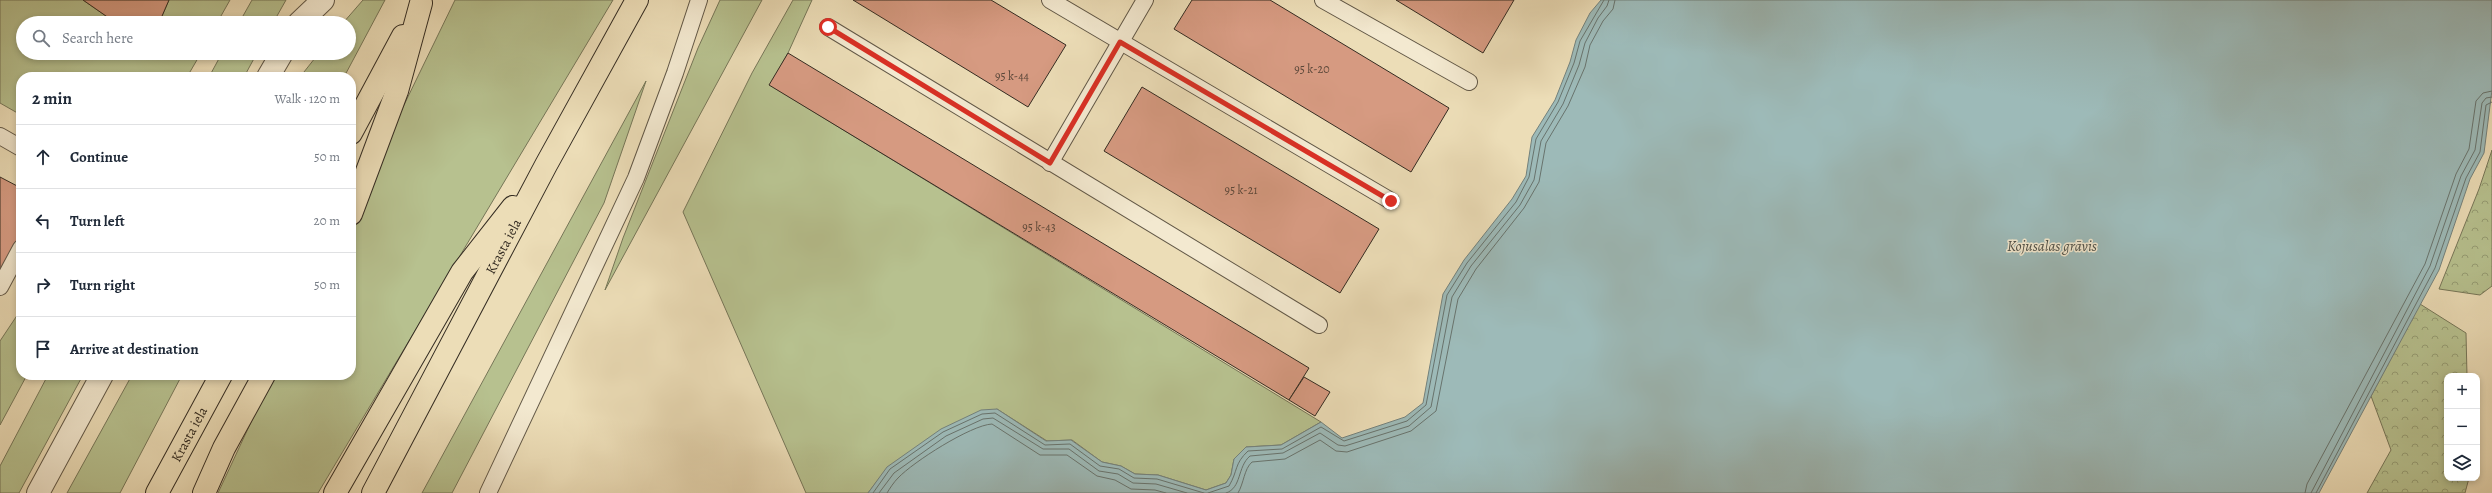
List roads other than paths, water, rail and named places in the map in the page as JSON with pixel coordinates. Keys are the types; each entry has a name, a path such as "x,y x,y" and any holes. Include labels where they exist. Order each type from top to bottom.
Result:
{"highway":[{"name":"Krasta iela","path":"372,493 546,165 637,0"},
{"path":"356,124 422,2"},
{"path":"356,201 397,91 422,2"},
{"path":"335,493 462,272 546,165"},
{"name":"Krasta iela","path":"157,493 217,380"},
{"path":"204,493 224,448 261,380"}],"street":[{"path":"303,16 311,0"},
{"path":"306,16 323,0"},
{"path":"271,72 278,60"},
{"path":"38,493 99,380"}],"lane":[{"path":"488,493 636,178 675,73 699,0"},
{"path":"1050,0 1391,201"},
{"path":"1050,163 1145,0"},
{"path":"1324,0 1469,82"},
{"path":"828,27 1319,325"},
{"path":"0,136 16,145"},
{"path":"0,287 16,257"}],"water":[{"name":"Kojusalas grāvis","path":"1601,0 2492,0 2492,90 2484,153 2470,179 2439,270 2319,493 868,493 887,467 941,429 981,410 997,409 1046,441 1071,440 1102,462 1121,466 1135,474 1158,475 1206,490 1226,483 1231,475 1234,459 1246,447 1281,445 1321,422 1342,438 1405,417 1423,403 1443,294 1464,260 1512,199 1526,176 1532,137 1555,100 1570,62 1576,40 1590,13"}]}
